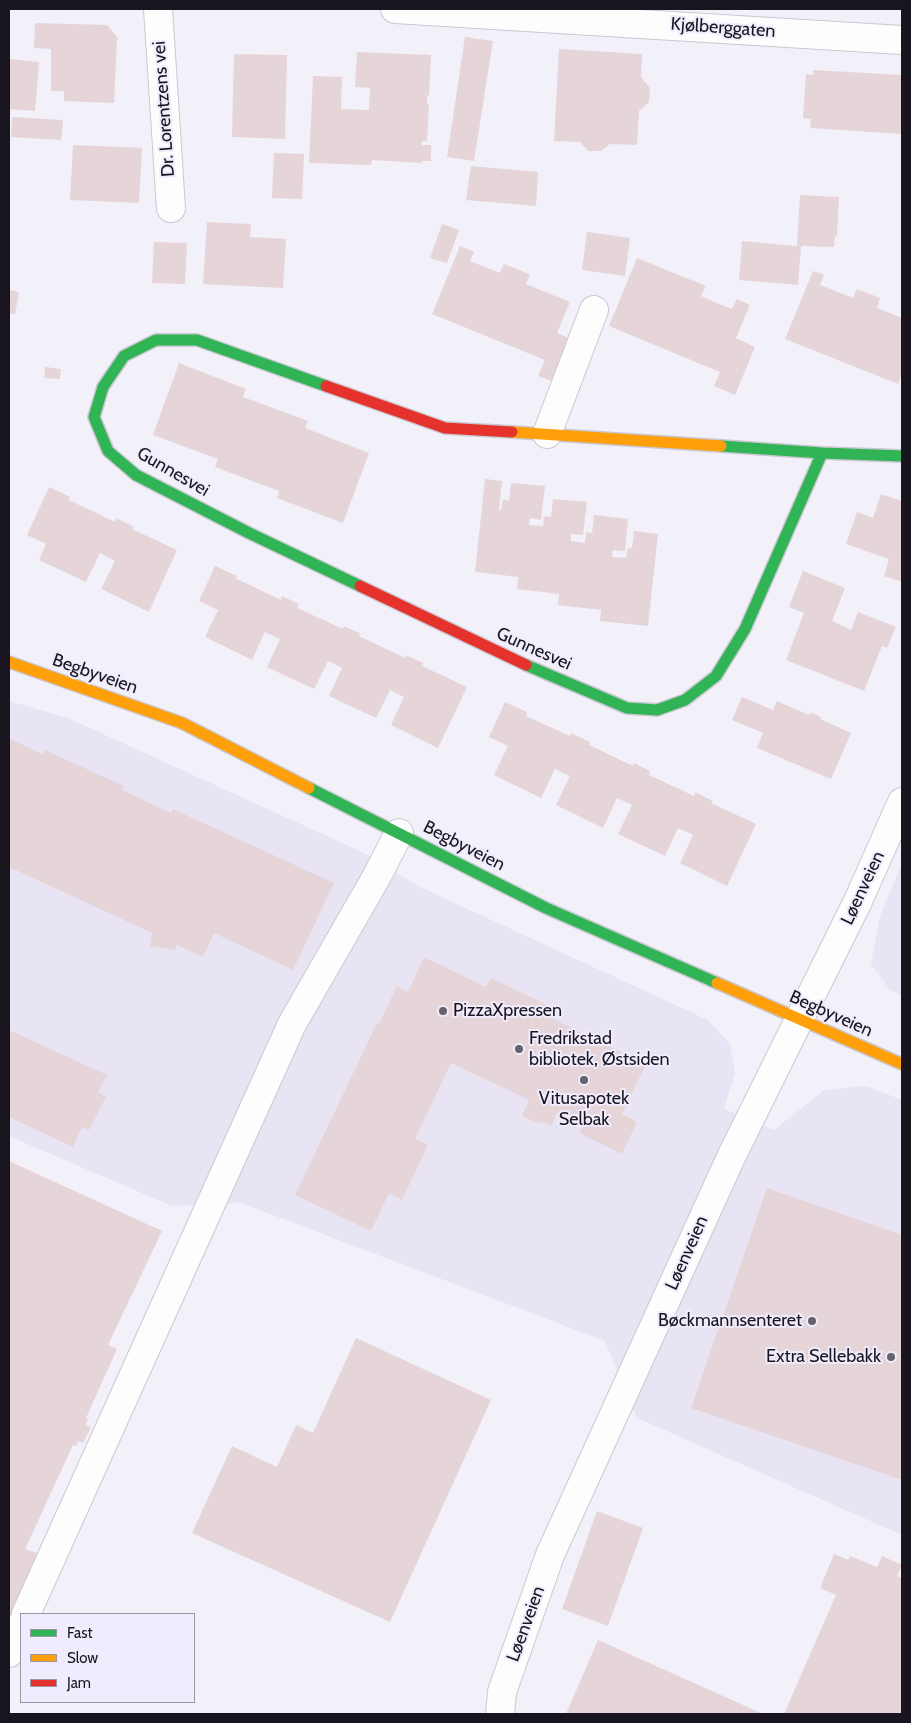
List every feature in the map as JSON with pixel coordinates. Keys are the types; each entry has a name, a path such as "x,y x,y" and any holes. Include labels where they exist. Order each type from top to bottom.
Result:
{"street":[{"name":"Dr. Lorentzens vei","path":"158,9 171,208"},
{"name":"Kjølberggaten","path":"395,9 773,20 902,40"},
{"path":"547,434 594,310"},
{"name":"Gunnesvei","path":"822,453 745,629 716,676 685,700 658,710 627,708 517,662 249,533 136,475 108,451 94,417 103,387 124,356 156,340 197,340 445,428 822,453 902,456"},
{"name":"Begbyveien","path":"9,662 182,723 546,908 902,1064"},
{"name":"Løenveien","path":"500,1714 502,1692 550,1555 732,1155 858,902 902,802"},
{"path":"26,1613 292,1024 378,876 399,833"},
{"path":"9,1653 20,1627"}],"shaded area":[{"path":"9,701 68,718 362,852 420,887 708,1020 730,1044 735,1073 724,1109 774,1130 824,1090 867,1086 902,1100 902,1535 637,1418 605,1341 241,1203 172,1206 9,1136"},
{"path":"902,863 902,995 890,990 871,964 880,916"}],"building":[{"path":"35,23 107,25 118,38 114,103 64,101 64,91 51,91 51,49 34,48"},
{"path":"465,37 493,41 474,161 447,157"},
{"path":"559,49 642,54 641,77 650,88 649,102 639,111 637,145 610,144 601,151 588,151 580,142 554,141"},
{"path":"357,52 431,55 429,95 427,96 427,105 429,104 427,141 422,141 422,145 431,145 431,161 422,161 422,163 372,160 371,165 309,163 313,76 342,77 341,109 369,110 370,88 355,87"},
{"path":"234,54 287,55 285,139 232,137"},
{"path":"9,59 39,62 35,111 9,109"},
{"path":"813,70 902,75 902,134 810,128 811,119 803,118 806,74 813,75"},
{"path":"12,117 63,120 61,140 11,137"},
{"path":"73,145 142,148 139,203 70,200"},
{"path":"274,153 304,154 302,199 272,198"},
{"path":"471,166 538,172 536,206 466,200"},
{"path":"800,195 839,197 837,236 835,236 834,247 801,246 798,285 739,280 742,241 797,246"},
{"path":"207,222 251,224 250,237 286,239 283,288 203,284"},
{"path":"442,224 459,230 447,263 430,258"},
{"path":"587,232 630,238 625,276 582,270"},
{"path":"154,242 187,243 185,284 152,283"},
{"path":"460,246 474,252 470,261 500,273 504,264 517,269 530,275 526,284 570,302 557,333 575,341 557,383 538,376 545,360 432,314"},
{"path":"637,258 706,286 701,296 717,303 732,309 737,299 750,305 736,338 755,347 735,395 714,386 720,372 609,326"},
{"path":"813,271 824,275 820,285 853,298 857,289 880,298 877,308 902,318 902,373 898,384 785,339"},
{"path":"9,290 19,292 15,314 9,313"},
{"path":"179,363 246,389 243,397 308,421 305,428 369,453 343,523 277,498 279,491 215,467 218,459 153,435"},
{"path":"45,367 61,369 60,379 44,378"},
{"path":"485,479 502,481 499,510 501,510 503,499 509,501 511,483 545,486 541,520 530,518 529,525 543,526 544,516 551,517 553,499 587,502 583,535 571,534 571,541 585,543 586,532 592,533 594,515 628,519 625,551 613,550 612,557 626,558 628,548 632,548 634,531 658,534 648,626 600,621 601,610 558,605 559,594 517,589 518,577 475,572"},
{"path":"49,487 70,497 69,500 115,522 116,518 134,527 132,529 177,550 149,612 101,589 115,561 100,553 86,582 39,560 46,544 27,535"},
{"path":"881,494 902,501 902,582 884,576 889,559 846,544 857,512 873,518"},
{"path":"215,566 237,576 235,578 281,600 282,596 299,604 297,608 343,629 344,626 361,634 359,636 405,658 406,655 423,663 422,666 467,687 438,748 391,725 404,697 390,690 376,718 329,696 342,668 328,661 314,689 267,667 280,639 265,632 252,660 205,637 218,610 199,601"},
{"path":"803,571 845,588 832,621 851,630 858,612 896,627 887,648 882,646 864,691 786,660 804,613 789,607"},
{"path":"742,697 773,710 777,701 809,715 810,712 821,717 820,719 851,733 831,779 757,748 763,733 732,720"},
{"path":"505,702 527,712 526,716 570,736 571,733 590,742 589,745 633,766 634,763 650,771 649,775 694,796 695,792 713,801 711,803 756,824 727,886 680,863 693,835 678,828 665,856 618,834 632,805 617,798 603,828 556,805 570,776 555,769 541,798 494,775 508,746 489,737"},
{"path":"9,738 42,754 45,750 124,786 122,790 171,813 173,809 334,883 293,970 214,933 203,957 177,945 175,950 150,946 152,933 9,867"},
{"path":"424,957 486,987 491,978 545,1004 541,1013 646,1064 622,1114 637,1122 622,1154 579,1133 583,1125 557,1113 551,1126 541,1121 540,1124 522,1116 529,1100 451,1063 415,1139 428,1145 402,1200 389,1193 371,1231 295,1195 377,1023 379,1024 397,986 408,992"},
{"path":"9,1030 107,1075 98,1092 106,1097 89,1130 82,1127 73,1147 9,1117"},
{"path":"9,1161 162,1231 108,1345 117,1349 86,1418 88,1419 86,1425 91,1427 83,1443 78,1441 76,1446 73,1445 25,1549 40,1554 9,1622"},
{"name":"Bøckmannsenteret","path":"767,1188 902,1235 902,1480 691,1408"},
{"path":"356,1338 491,1400 390,1622 192,1533 232,1446 277,1467 296,1425 313,1433"},
{"path":"597,1511 643,1528 608,1626 562,1609"},
{"path":"834,1554 848,1560 850,1556 877,1567 882,1556 902,1565 897,1576 902,1578 902,1714 784,1714 836,1595 820,1588"},
{"path":"598,1640 761,1713 566,1714"}],"traffic: fast":[{"path":"326,386 197,340 156,340 124,356 103,387 94,417 108,451 136,475 249,533 360,586"},
{"path":"721,446 902,456"},
{"path":"526,665 627,708 657,710 685,700 716,676 745,629 822,453"},
{"path":"309,788 546,908 717,983"}],"traffic: slow":[{"path":"512,432 721,446"},
{"path":"9,662 182,723 309,788"},
{"path":"717,983 902,1064"}],"traffic: jam":[{"path":"326,386 445,428 512,432"},
{"path":"360,586 526,665"}],"place":[{"name":"PizzaXpressen","path":"443,1011"},
{"name":"Fredrikstad bibliotek, Østsiden","path":"519,1049"},
{"name":"Vitusapotek Selbak","path":"584,1080"},
{"name":"Bøckmannsenteret","path":"812,1321"},
{"name":"Extra Sellebakk","path":"891,1357"}]}
